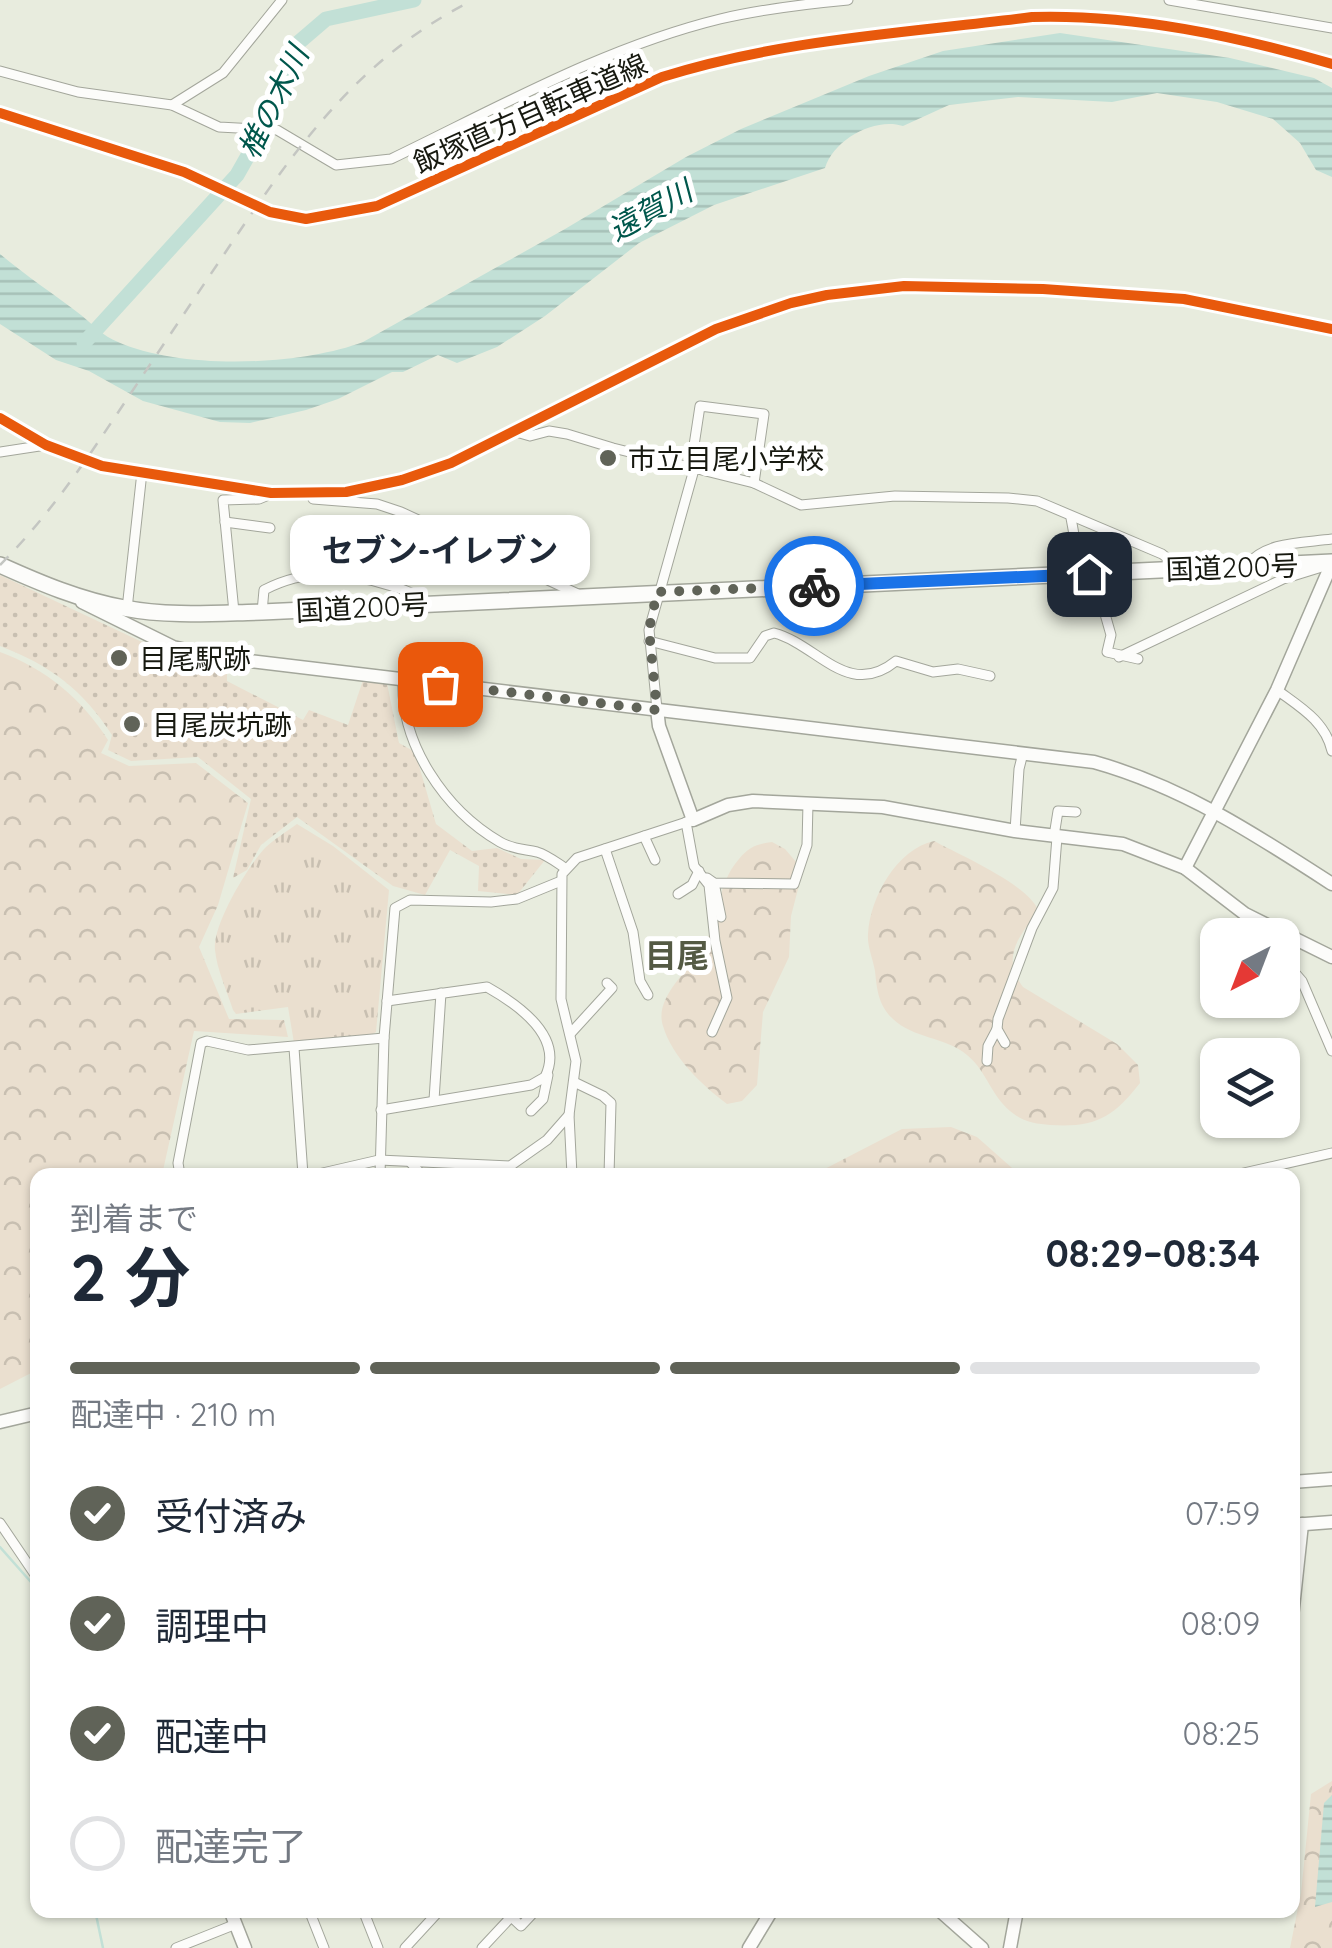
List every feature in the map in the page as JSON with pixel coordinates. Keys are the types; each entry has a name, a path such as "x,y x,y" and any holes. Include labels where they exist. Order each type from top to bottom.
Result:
{"highway":[{"name":"国道200号","path":"0,565 62,592 127,609 262,612 1332,563"}],"street":[{"path":"172,104 223,73 282,0"},
{"path":"0,71 78,92 172,104 218,126 277,130 336,165 370,163 391,159 627,49 716,20 778,7 848,0"},
{"path":"1169,0 1332,28"},
{"path":"0,418 46,444 102,466 271,493 346,492 451,464 716,329 791,303 867,290 970,286 1184,299 1332,329"},
{"path":"721,917 720,901 690,853 690,821 659,726 649,641 657,592 693,466 700,406 764,414 754,483"},
{"path":"516,432 530,436 557,432 693,466 754,483 802,505 895,496 1038,501 1162,554 1181,569"},
{"path":"0,452 46,444"},
{"path":"127,609 142,472"},
{"path":"234,612 223,500 259,499 271,493"},
{"path":"296,494 377,504 401,512 583,596"},
{"path":"1071,518 1085,574 1102,600 1111,635 1107,652 1138,660"},
{"path":"225,522 267,526"},
{"path":"1245,566 1266,549 1332,539"},
{"path":"347,574 350,545"},
{"path":"1119,657 1283,579 1332,563"},
{"path":"1185,868 1277,690 1332,563"},
{"path":"262,612 264,590 322,572 347,574 399,588 416,595 422,603"},
{"path":"62,592 173,647 216,657 1068,758 1118,769 1177,790 1217,811 1332,884"},
{"path":"150,637 156,611"},
{"path":"649,641 715,658 750,658 765,636 774,634 828,664 856,673 879,673 896,661 934,672 958,669 990,676"},
{"path":"404,680 402,706 429,775 452,804 496,840 514,849 540,853 565,868"},
{"path":"1277,690 1311,715 1326,732 1332,751"},
{"path":"1015,830 1023,753"},
{"path":"572,1168 569,1115 576,1060 561,999 561,881 565,868 577,858 690,821 728,804 753,801 883,807 1122,844 1185,868 1245,914 1332,958"},
{"path":"678,894 706,877 794,884 807,845 808,803"},
{"path":"987,1061 988,1046 1032,928 1053,888 1058,811 1076,812"},
{"path":"644,836 655,860"},
{"path":"604,849 633,932 640,982 648,996"},
{"path":"706,877 728,998 712,1032"},
{"path":"380,1168 384,1038 393,913 398,904 410,900 517,900 561,881"},
{"path":"1245,914 1248,918"},
{"path":"1300,979 1332,1051"},
{"path":"570,1034 612,988 607,982"},
{"path":"387,1001 487,987 493,990 542,1031 550,1054 543,1099 531,1111"},
{"path":"434,1100 440,994"},
{"path":"997,1029 1006,1043"},
{"path":"179,1168 201,1043 248,1050 384,1038"},
{"path":"294,1048 302,1168"},
{"path":"381,1110 530,1084 548,1072"},
{"path":"574,1082 611,1103 609,1168"},
{"path":"513,1168 548,1140 569,1115"},
{"path":"1265,1168 1332,1153"},
{"path":"344,1168 379,1160 485,1168"},
{"path":"411,1162 416,1168"},
{"path":"0,1422 30,1415"},
{"path":"1300,1481 1332,1479"},
{"path":"1300,1525 1332,1522"},
{"path":"0,1523 30,1567"},
{"path":"176,1948 229,1918"},
{"path":"235,1918 245,1948"},
{"path":"313,1918 324,1948"},
{"path":"370,1918 378,1948"},
{"path":"404,1948 432,1918"},
{"path":"482,1948 504,1918"},
{"path":"748,1948 767,1918"},
{"path":"949,1918 982,1948"},
{"path":"1010,1948 1016,1918"}],"green space":[{"path":"0,575 140,641 227,667 227,681 303,720 309,710 348,725 363,680 387,683 399,743 415,752 436,824 472,851 497,848 521,859 545,860 517,895 478,891 479,866 450,850 425,895 393,886 297,817 261,845 247,870 233,878 251,799 198,757 131,761 108,750 112,735 77,692 35,662 0,646"},
{"path":"0,652 47,676 75,699 108,740 101,753 129,766 196,763 248,803 218,905 199,947 229,1019 284,1020 288,1037 194,1031 164,1168 30,1168 30,1374 0,1389"},
{"path":"297,824 333,846 389,890 376,1032 371,1035 294,1043 288,1007 236,1014 222,980 215,950 225,911 259,855"},
{"path":"934,841 992,871 1032,900 1038,910 1019,938 1013,956 1016,976 1023,987 1117,1044 1138,1065 1140,1083 1111,1112 1079,1125 1045,1125 1022,1119 1006,1108 967,1055 901,1025 884,1008 868,939 874,905 897,864"},
{"path":"772,842 785,849 803,870 791,916 789,957 763,1012 757,1085 742,1101 727,1104 698,1079 673,1049 661,1016 667,996 706,941 731,870 750,849"},
{"path":"951,1127 977,1137 1012,1168 827,1168 902,1129"},
{"path":"1332,1781 1332,1948 1290,1948 1296,1918 1300,1918 1311,1794"}],"water":[{"name":"遠賀川","path":"1060,33 1230,58 1314,78 1332,88 1332,177 1316,170 1300,143 1273,119 1217,102 1157,93 1112,102 1018,97 949,105 903,126 868,128 837,148 825,168 714,205 639,243 545,316 497,347 457,363 438,355 338,399 250,423 220,422 143,401 89,371 56,360 0,324 0,254 108,337 144,351 240,362 337,350 363,342 741,129 869,76 943,51"},
{"path":"1332,1795 1332,1902 1315,1907 1324,1803"}],"waterway":[{"name":"椎の木川","path":"84,343 237,175 258,138 298,43 326,19 414,0"},
{"path":"0,1547 30,1581"},
{"path":"97,1918 103,1948"}],"railway":[{"path":"0,565 82,466 260,202 311,134 367,74 399,47 473,0"}],"cycle path":[{"name":"飯塚直方自転車道線","path":"0,113 184,172 270,212 306,219 377,206 662,77 800,46 1032,17 1070,17 1184,29 1332,64"},
{"path":"0,418 46,445 102,466 271,493 346,492 402,480 451,463 716,329 827,295 904,286 1043,289 1184,299 1332,329"}],"way so far":[{"path":"440,684 657,710 649,648 657,592 814,586"}],"place":[{"name":"市立目尾小学校","path":"608,458"},
{"name":"目尾駅跡","path":"119,658"},
{"name":"セブン-イレブン","path":"440,684"},
{"name":"目尾炭坑跡","path":"132,724"}],"district":[{"name":"目尾","path":"677,955"}],"route":[{"path":"814,586 1089,574"}]}
